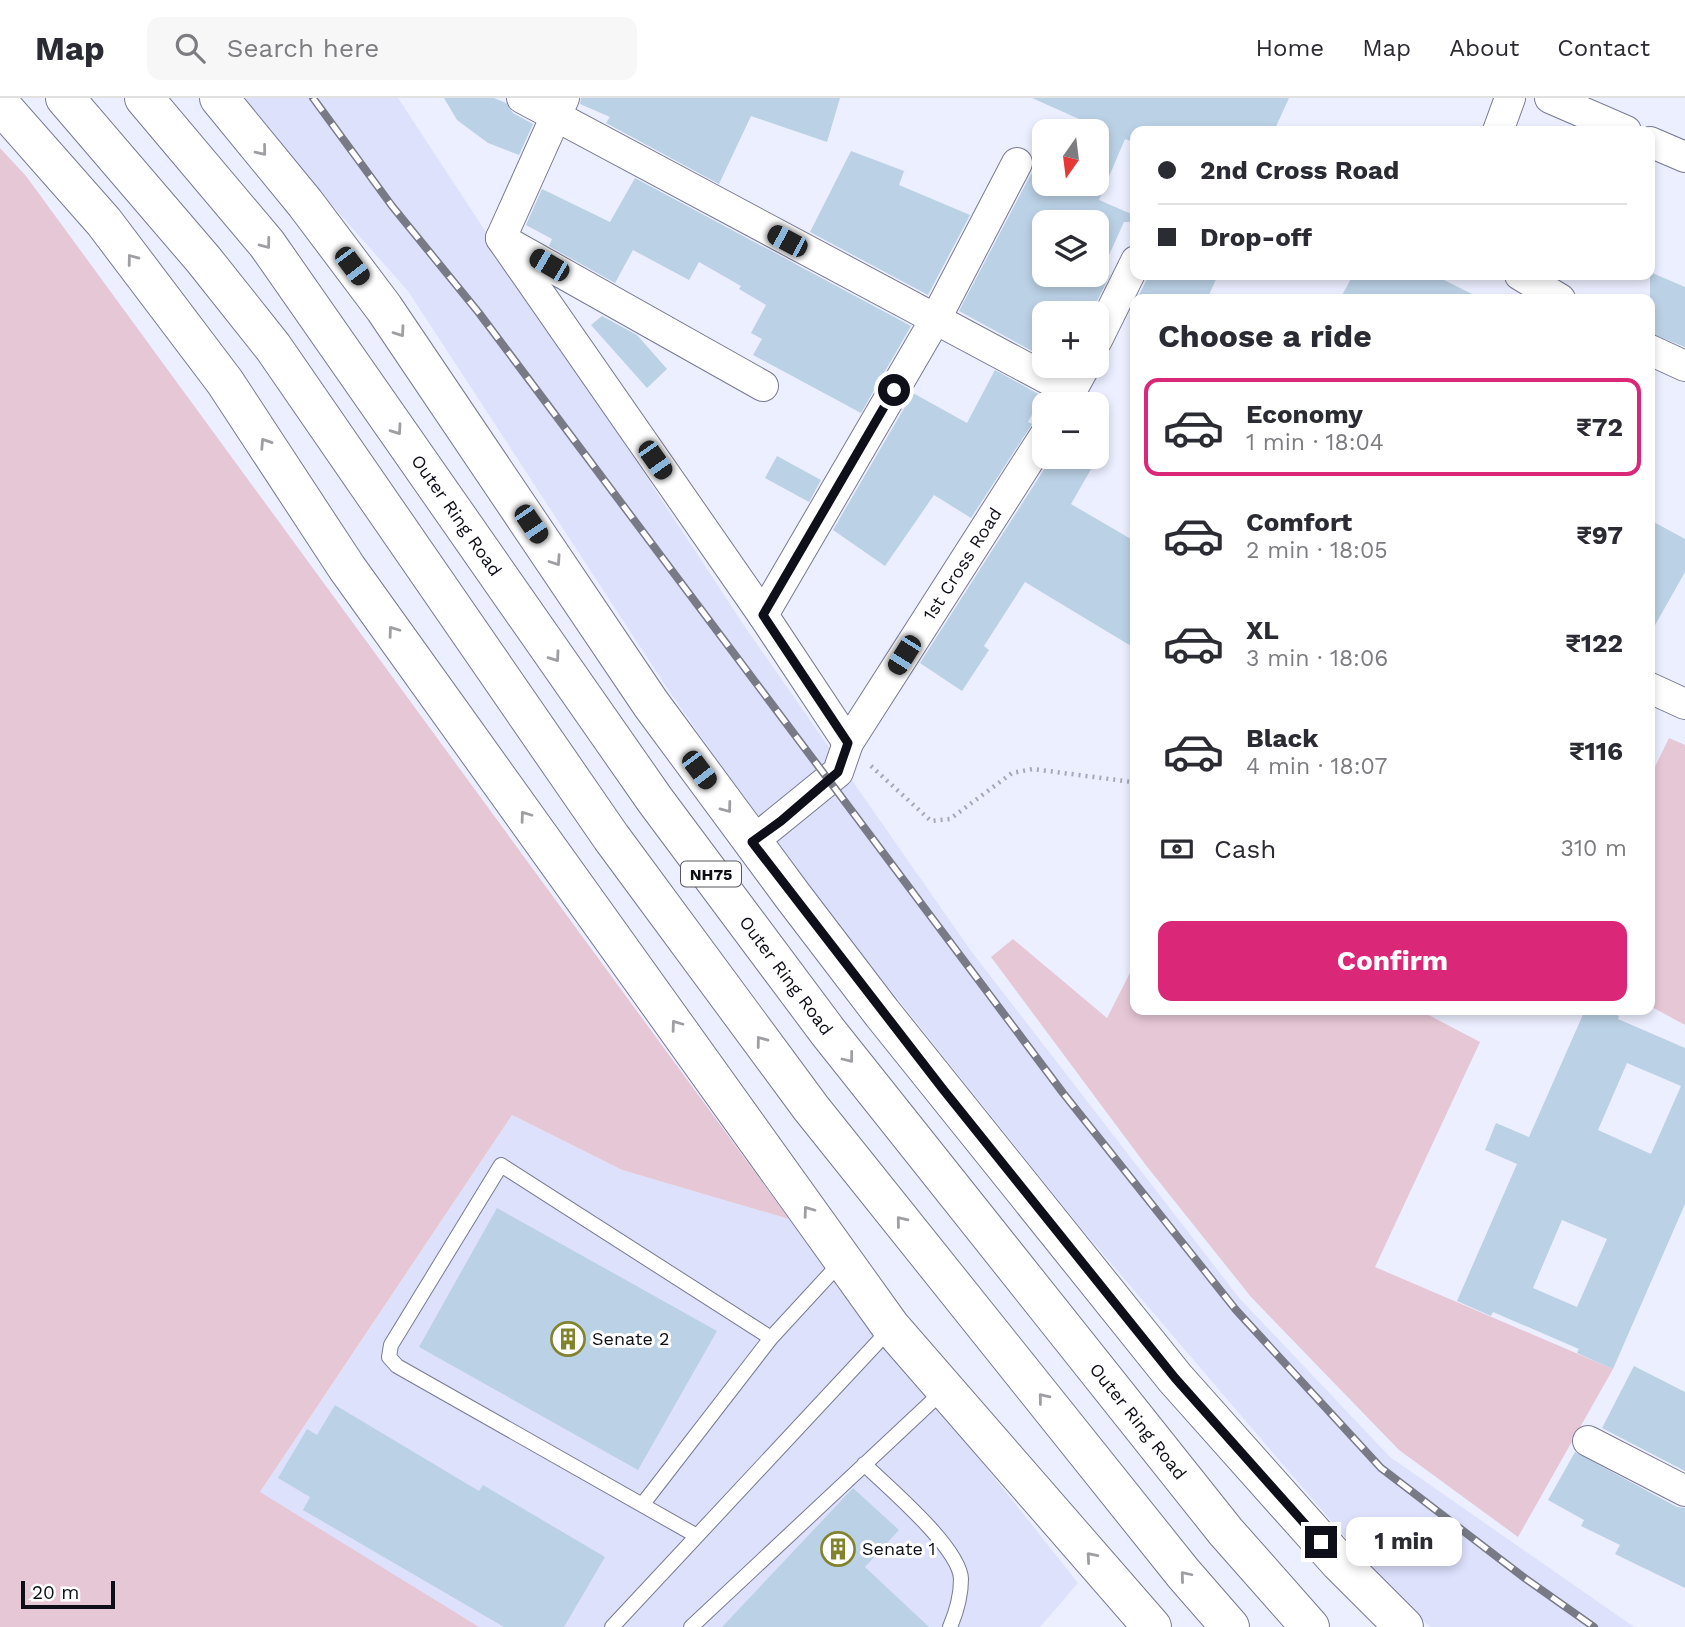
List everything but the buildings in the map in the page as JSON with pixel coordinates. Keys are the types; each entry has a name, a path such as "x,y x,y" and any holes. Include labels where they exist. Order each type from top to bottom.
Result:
{"main road":[{"path":"65,98 273,346 611,837 811,1108 1183,1573 1230,1627"},
{"name":"Outer Ring Road","path":"144,98 267,244 647,788 828,1032 1226,1532 1310,1627"},
{"path":"219,98 384,308 652,704 752,842 956,1106 1175,1378 1339,1562 1405,1627"},
{"path":"0,104 104,222 225,382 347,568 891,1327 1152,1627"}],"street":[{"path":"522,98 561,107 935,320 1074,387"},
{"path":"1500,126 1510,98"},
{"path":"1550,98 1614,126"},
{"path":"501,238 561,107"},
{"path":"1655,144 1685,157"},
{"path":"763,615 935,320 1017,163"},
{"path":"501,238 763,386"},
{"path":"501,238 763,615 848,743"},
{"path":"1109,316 1130,273"},
{"path":"1528,280 1552,294"},
{"path":"1655,352 1685,366"},
{"name":"1st Cross Road","path":"752,842 838,772 848,743 1032,455"},
{"path":"1655,690 1685,704"},
{"path":"1588,1441 1685,1491"}],"lane":[{"path":"697,1536 397,1366 389,1357 391,1345 501,1165 771,1338"},
{"path":"642,1505 771,1338 843,1260"},
{"path":"612,1627 891,1327"},
{"path":"691,1627 945,1389"},
{"path":"864,1464 951,1553 961,1577 956,1613 950,1627"}],"path":[{"path":"848,743 930,821 950,819 1012,773 1033,769 1130,782"}],"shaded area":[{"path":"237,98 398,98 745,627 971,951 1240,1299 1390,1457 1634,1627 1431,1627 1402,1604 1080,1227 796,872 669,691 408,291"},
{"path":"0,148 26,176 789,1219 622,1170 512,1115 260,1492 479,1627 0,1627"},
{"path":"1669,738 1685,745 1685,1025 1655,1009 1655,767"},
{"path":"1013,939 1107,1018 1130,973 1130,1015 1429,1015 1480,1042 1375,1267 1613,1369 1518,1537 1399,1450 1251,1297 1145,1164 991,957"},
{"path":"512,1115 622,1170 789,1219 1078,1583 1040,1627 170,1627"}],"railway":[{"path":"313,98 392,206 479,313 1063,1093 1236,1310 1381,1468 1526,1579 1594,1627"}],"place":[{"name":"Senate 2","path":"568,1339"},
{"name":"Senate 1","path":"838,1549"}],"route":[{"path":"894,390 763,615 848,743 838,772 752,842 942,1088 1175,1378 1321,1542"}]}
